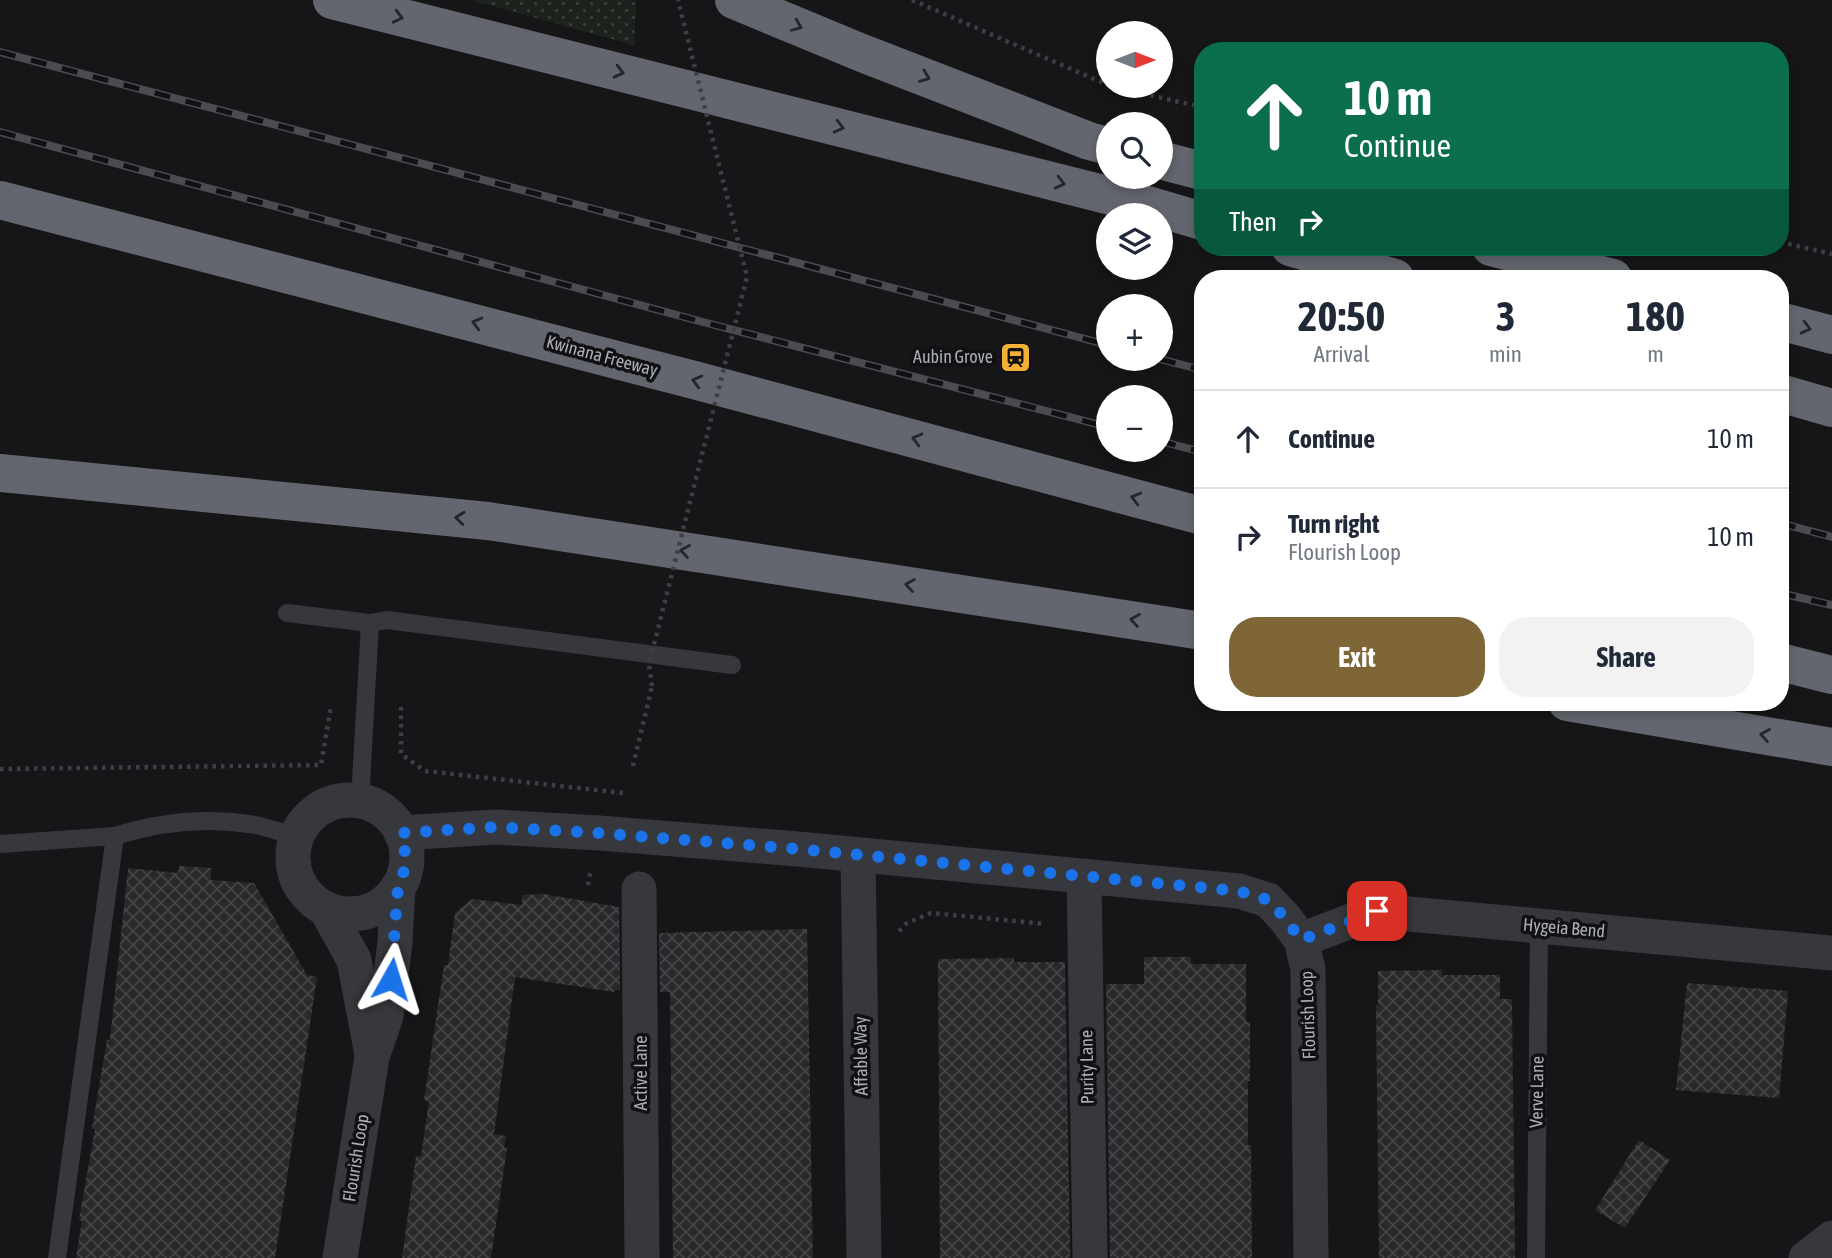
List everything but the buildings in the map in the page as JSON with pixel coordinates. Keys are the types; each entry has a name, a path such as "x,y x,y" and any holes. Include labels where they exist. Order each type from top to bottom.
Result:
{"highway":[{"path":"332,0 1194,219"},
{"path":"734,0 862,53 1096,143"},
{"path":"1173,163 1194,169"},
{"name":"Kwinana Freeway","path":"0,200 1194,514"},
{"path":"1320,256 1368,270"},
{"path":"1526,256 1582,270"},
{"path":"1789,323 1832,335"},
{"path":"1789,396 1832,408"},
{"path":"0,473 488,521 1194,630"},
{"path":"1789,664 1832,675"},
{"path":"1620,711 1832,747"}],"street":[{"path":"344,800 360,800 373,804 394,821 401,833 407,861 398,887 387,899 374,909 358,914 342,914 326,909 301,887 293,854 296,837 303,823 322,807 344,800"},
{"name":"Flourish Loop","path":"401,833 496,827 858,855 1084,876 1239,891 1268,900 1301,940 1308,969 1311,1258"},
{"name":"Affable Way","path":"858,855 864,1258"},
{"name":"Purity Lane","path":"1084,876 1090,1258"},
{"name":"Flourish Loop","path":"340,1258 372,1058 386,1016 395,942 398,887"},
{"name":"Active Lane","path":"639,889 642,1258"},
{"name":"Flourish Loop","path":"326,909 354,960 372,1058"},
{"name":"Hygeia Bend","path":"1301,940 1377,911 1832,953"},
{"path":"1806,1258 1832,1238"}],"lane":[{"path":"287,612 370,623 387,620 732,665"},
{"path":"360,800 370,623"},
{"path":"0,844 115,836 148,826 195,820 251,824 296,837"},
{"path":"57,1258 115,836"},
{"name":"Verve Lane","path":"1536,1258 1539,925"}],"path":[{"path":"633,766 652,686 649,664 747,276 678,0"},
{"path":"912,0 1096,80"},
{"path":"1164,98 1194,105"},
{"path":"1789,244 1832,254"},
{"path":"0,769 321,765 331,706"},
{"path":"401,707 401,754 425,771 626,793"},
{"path":"897,934 907,923 931,913 1054,925"}],"shaded area":[{"path":"471,0 630,0 636,3 634,45"}],"railway":[{"path":"0,52 1096,342"},
{"path":"0,132 699,321 1096,424"},
{"path":"1173,362 1194,368"},
{"path":"1173,444 1194,450"},
{"path":"1789,525 1832,537"},
{"path":"1789,595 1832,605"}],"place":[{"name":"Aubin Grove","path":"1016,357"}],"route":[{"path":"391,979 398,887 407,861 401,833 466,827 599,833 773,847 1239,891 1268,900 1301,940 1377,911"}]}
